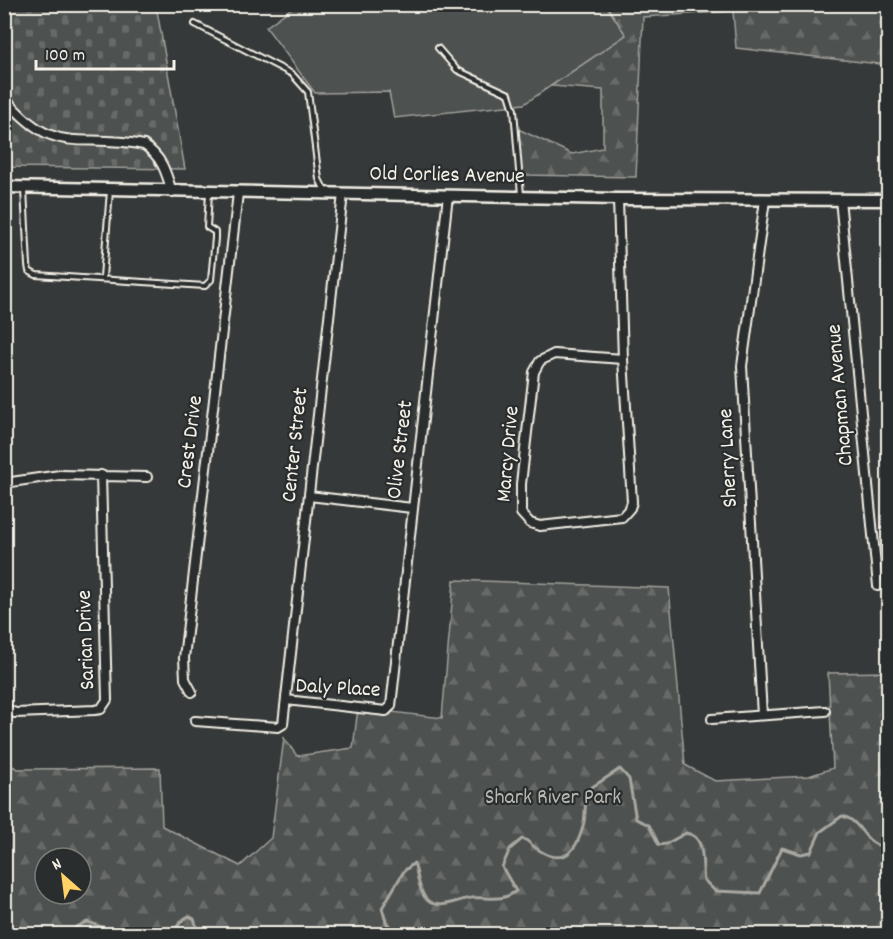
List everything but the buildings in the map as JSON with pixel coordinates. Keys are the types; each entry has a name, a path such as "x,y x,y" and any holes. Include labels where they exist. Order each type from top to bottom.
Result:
{"street":[{"path":"4,97 30,124 59,139 144,145 162,162 172,192"},
{"name":"Old Corlies Avenue","path":"4,187 618,199 888,200"},
{"name":"Crest Drive","path":"192,692 185,679 184,658 238,193"},
{"name":"Center Street","path":"286,700 343,194"},
{"name":"Olive Street","path":"389,709 448,195"},
{"name":"Marcy Drive","path":"618,199 623,359 630,448 630,508 622,517 615,519 540,526 530,523 524,519 520,508 537,364 545,357 554,354 623,359"},
{"name":"Chapman Avenue","path":"840,199 878,586"},
{"name":"Sherry Lane","path":"762,715 742,366 765,200"},
{"path":"4,483 60,475 147,477"},
{"name":"Sarian Drive","path":"7,710 95,710 101,709 107,700 101,475"},
{"path":"309,496 412,508"},
{"name":"Daly Place","path":"195,721 278,727 283,724 286,700 386,711 389,709"},
{"path":"712,719 825,711"}],"lane":[{"path":"195,24 292,74 303,84 308,92 319,179 326,194"},
{"path":"438,48 457,70 509,94 514,110 521,196"},
{"path":"24,188 29,271 36,275 205,286 211,280 215,238 215,232 207,227 209,192"},
{"path":"104,278 110,190"}],"green space":[{"path":"606,4 626,35 524,104 394,118 389,92 315,93 266,27 296,5"},
{"path":"5,5 156,5 185,169 5,167"},
{"path":"606,5 888,5 888,65 736,48 733,11 643,17 636,177 522,175 518,129 572,154 603,148 603,90 551,86 626,35"},
{"name":"Shark River Park","path":"454,580 669,588 685,765 715,781 809,776 833,768 828,673 888,672 888,934 5,934 4,762 18,769 160,768 162,826 240,866 271,838 284,738 297,756 353,748 358,708 442,718"}],"waterway":[{"path":"395,934 386,922 382,908 404,871 414,863 421,891 431,903 442,905 471,898 499,898 510,895 516,891 502,867 510,849 522,839 555,857 570,852 580,835 584,822 589,789 620,769 629,779 636,819 649,825 659,845 666,844 686,833 693,835 702,852 704,880 715,891 760,893 782,848 801,854 811,852 820,832 842,816 855,823 867,838 879,846 888,848"},
{"path":"4,912 13,934"},
{"path":"168,934 189,916 194,919 199,934"},
{"path":"70,934 76,927 87,922 105,928 160,934"}]}
